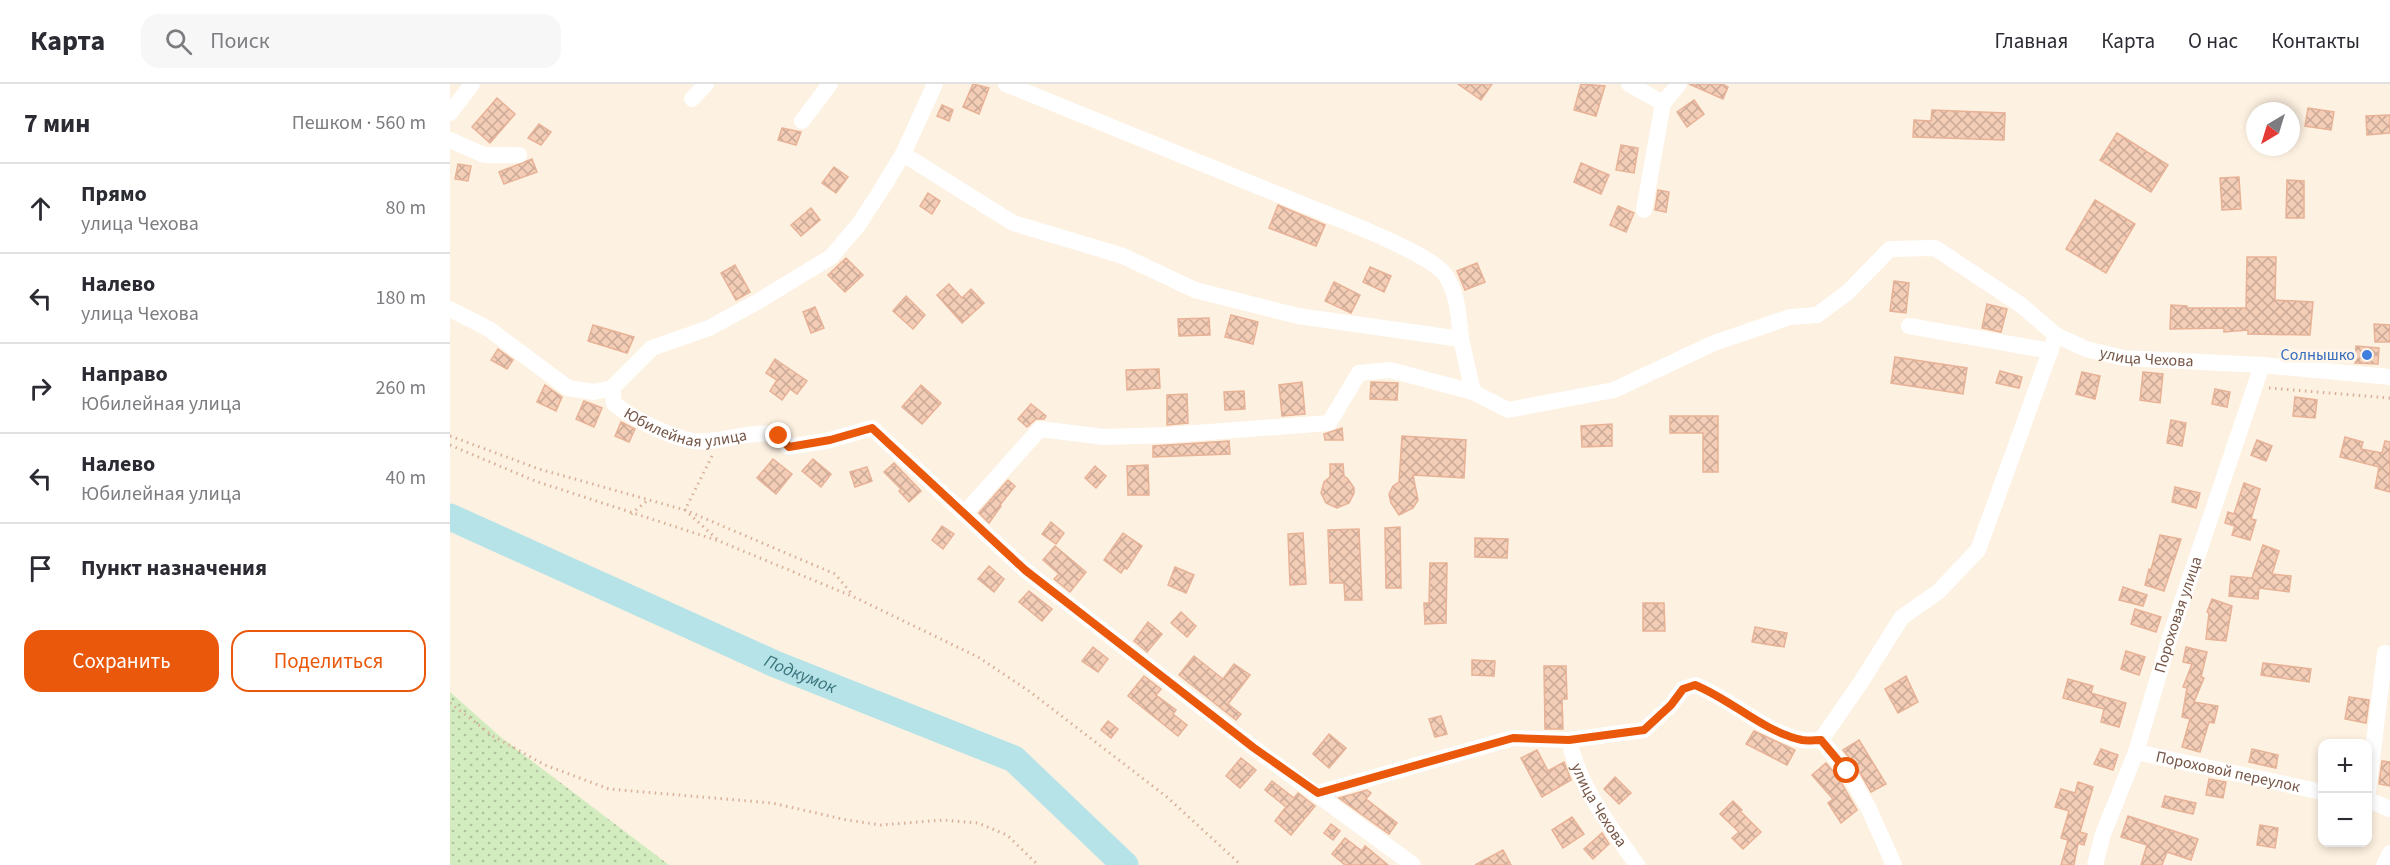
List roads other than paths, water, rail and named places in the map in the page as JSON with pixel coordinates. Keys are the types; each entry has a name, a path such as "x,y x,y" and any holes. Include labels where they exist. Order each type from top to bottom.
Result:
{"street":[{"path":"450,113 472,84"},
{"path":"692,99 706,84"},
{"path":"802,120 830,84"},
{"path":"612,388 652,348 709,328 831,257 860,224 903,154 935,84"},
{"path":"964,514 1040,429 1115,436 1169,435 1329,423 1359,373 1390,369 1473,392 1461,339 1458,306 1446,275 1417,254 1366,230 1006,84"},
{"path":"1629,84 1663,103"},
{"path":"1644,210 1663,103 1679,84"},
{"path":"450,140 484,155 519,155"},
{"path":"903,154 1013,223 1123,256 1195,290 1298,316 1461,339"},
{"name":"улица Чехова","path":"1473,392 1508,410 1614,390 1714,343 1790,317 1817,315 1848,292 1890,249 1935,248 2021,306 2054,343"},
{"name":"Юбилейная улица","path":"450,309 489,329 568,388 594,392 612,388 614,404 637,421 692,441 720,441 757,434 779,436 789,447 830,440 872,428 1025,570 1254,748 1413,865"},
{"name":"улица Чехова","path":"1909,326 2054,343 2124,358 2262,365 2390,377"},
{"path":"1894,865 1868,807 1852,780 1821,740 1902,617 1938,592 1978,550 2054,343"},
{"name":"Пороховая улица","path":"2095,865 2103,834 2136,752 2170,638 2262,365"},
{"path":"2372,753 2385,653"},
{"name":"улица Чехова","path":"1318,793 1513,738 1569,740 1644,730 1671,705 1683,689 1695,685 1711,691 1767,726 1802,740 1821,740"},
{"name":"улица Чехова","path":"1569,740 1574,762 1597,807 1637,865"},
{"name":"Пороховой переулок","path":"2136,752 2318,791"},
{"path":"2372,802 2390,809"},
{"path":"2384,865 2390,853"}],"waterway":[{"name":"Подкумок","path":"450,517 775,664 1014,759 1125,865"}],"place":[{"name":"Солнышко","path":"2367,355"}]}
